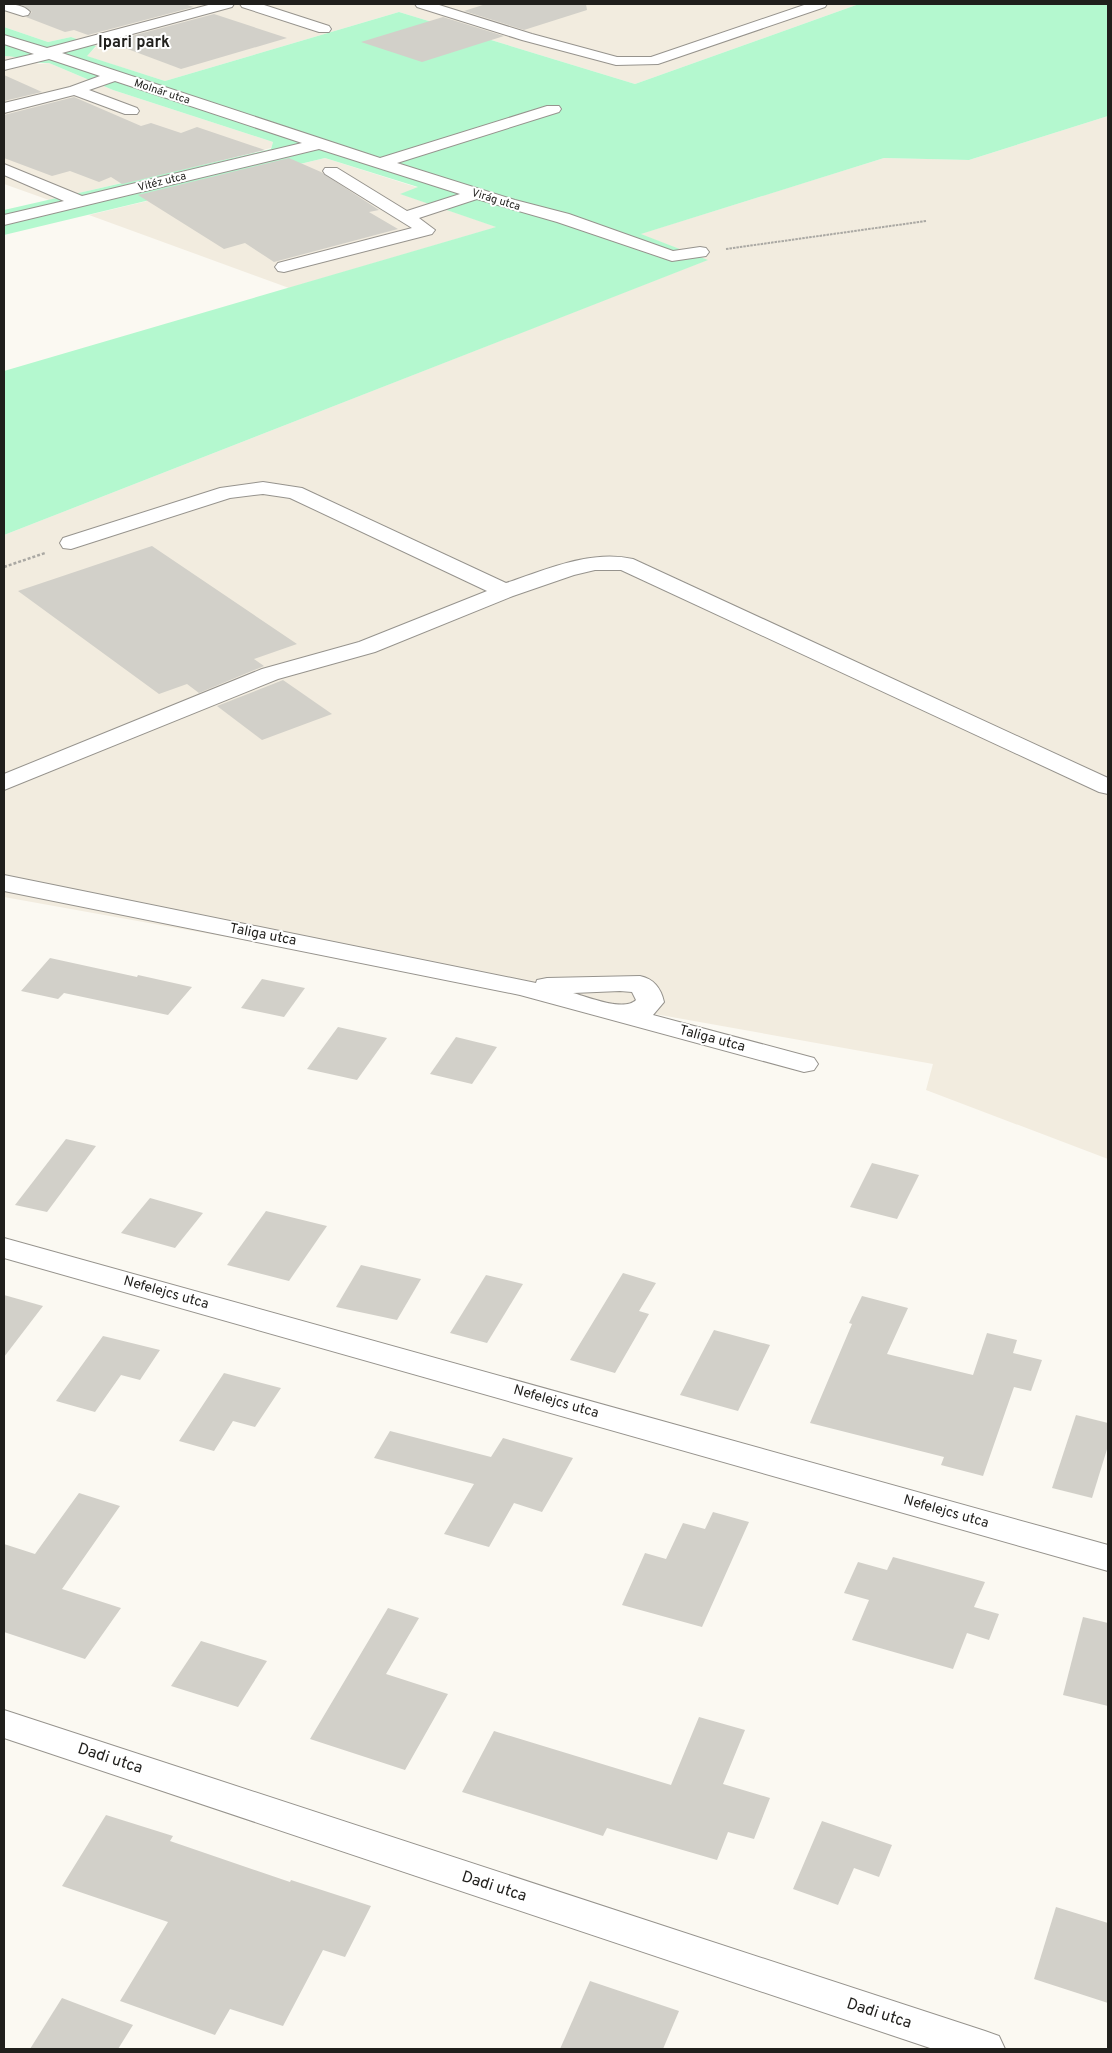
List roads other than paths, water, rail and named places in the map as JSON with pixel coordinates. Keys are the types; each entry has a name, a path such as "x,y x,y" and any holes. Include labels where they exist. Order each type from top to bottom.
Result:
{"street":[{"path":"10,65 227,4"},
{"path":"248,4 324,29"},
{"path":"422,4 527,37 616,61 641,62 668,56 820,4"},
{"path":"4,5 23,12"},
{"name":"Molnár utca","path":"4,39 320,144"},
{"path":"10,65 49,78"},
{"path":"4,108 75,90 115,76"},
{"path":"75,90 131,111"},
{"path":"515,107 536,114"},
{"path":"380,163 553,109"},
{"name":"Virág utca","path":"320,144 477,194 563,218 672,256 700,252"},
{"name":"Vitéz utca","path":"4,220 320,144"},
{"path":"4,169 81,202"},
{"path":"284,266 426,230 330,171"},
{"path":"59,192 145,174"},
{"path":"405,217 477,194"},
{"path":"71,544 227,492 264,488 295,492 505,592"},
{"path":"4,783 270,674 368,646 505,592 568,570 595,564 625,564 1108,787"},
{"name":"Taliga utca","path":"4,883 523,988 804,1064"},
{"name":"Taliga utca","path":"523,988 620,983 640,984 648,992 650,1002 640,1011 619,1014"},
{"name":"Nefelejcs utca","path":"4,1248 1108,1558"},
{"name":"Dadi utca","path":"4,1724 985,2049"}],"district":[{"name":"Ipari park","path":"134,43"}]}
